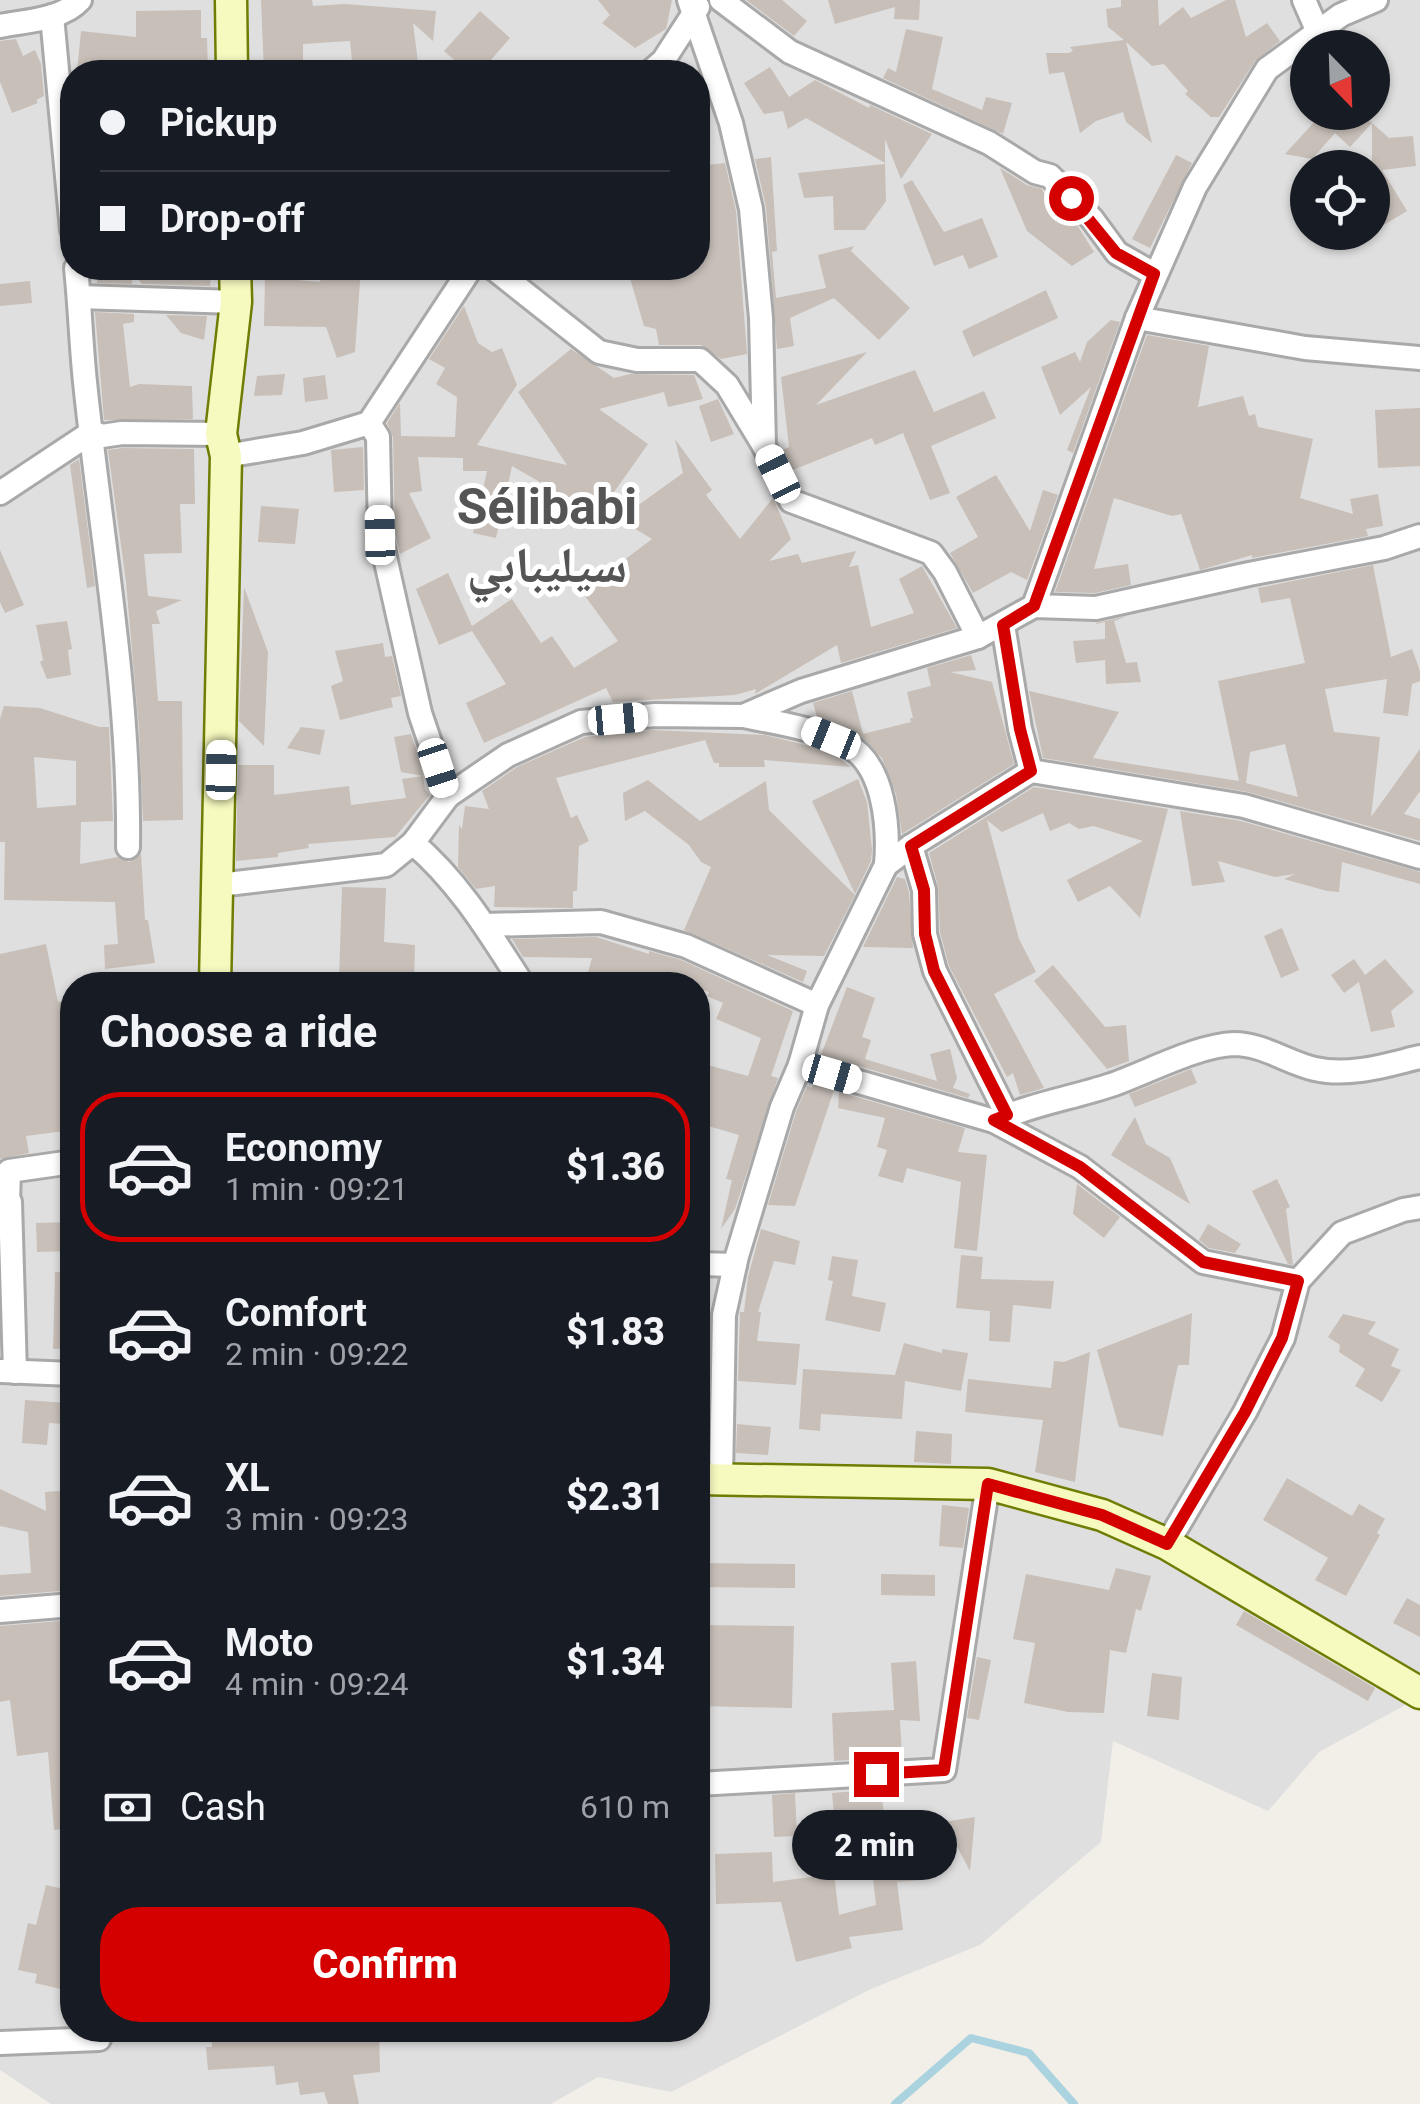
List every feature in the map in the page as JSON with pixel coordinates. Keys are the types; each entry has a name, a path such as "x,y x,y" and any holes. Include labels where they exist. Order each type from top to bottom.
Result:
{"street":[{"path":"0,26 52,16 80,0"},
{"path":"231,0 232,60"},
{"path":"721,0 790,52 989,143 1036,172 1050,176 1092,219 1116,253 1154,274"},
{"path":"1304,0 1317,30"},
{"path":"1321,30 1341,15 1372,1"},
{"path":"665,60 696,5"},
{"path":"696,5 752,209 761,318 764,446"},
{"path":"52,16 60,102"},
{"path":"1034,606 1137,318 1194,187 1267,69 1290,52"},
{"path":"78,280 129,770 128,848"},
{"path":"216,972 224,445 236,280"},
{"path":"92,432 102,436 122,432 224,445 304,443 370,423 463,280"},
{"path":"507,280 599,352 636,360 700,360 728,385 791,501 931,553 978,637"},
{"path":"80,296 236,302"},
{"path":"1137,318 1305,348 1420,358"},
{"path":"370,423 378,437 380,535 420,713 448,796"},
{"path":"0,493 92,432"},
{"path":"743,716 801,691 978,637 1034,606 1096,608 1384,548 1420,536"},
{"path":"1003,625 1031,771"},
{"path":"219,885 386,865 413,843 448,796 508,755 581,722 656,715 743,716 811,730 851,746 877,785 886,818 886,865 817,1005 735,1265 724,1314 710,1468"},
{"path":"886,865 1031,771 1244,806 1420,857"},
{"path":"413,843 438,864 515,972"},
{"path":"911,846 924,890 925,934 934,971 1000,1118"},
{"path":"485,925 601,922 686,946 817,1005"},
{"path":"1000,1118 1233,1044 1259,1048 1316,1069 1363,1070 1420,1057"},
{"path":"800,1065 1000,1118 1080,1167 1203,1262 1298,1281"},
{"path":"60,1164 9,1171 4,1203 7,1372 60,1374"},
{"path":"1167,1544 1245,1412 1282,1338 1298,1281 1342,1233 1420,1207"},
{"path":"710,1264 735,1265"},
{"path":"710,1479 988,1484 1102,1515 1167,1544 1420,1693"},
{"path":"710,1783 944,1770 988,1484"},
{"path":"0,1612 60,1606"},
{"path":"0,2043 60,2041"}],"shaded area":[{"path":"0,0 1420,0 1420,1697 1319,1752 1268,1811 1113,1741 1101,1842 980,1945 871,1989 671,2092 598,2077 551,2104 51,2104 0,2070"}],"building":[{"path":"261,0 312,0 313,6 345,4 436,11 433,41 413,23 418,60 352,60 350,41 303,44 303,60 264,60"},
{"path":"598,0 672,0 666,29 635,48 602,23 610,15"},
{"path":"746,0 782,0 807,21 794,36"},
{"path":"828,0 920,0 919,20 894,19 895,7 835,24"},
{"path":"1121,0 1158,0 1159,26 1183,7 1191,18 1226,0 1235,0 1246,37 1267,23 1280,41 1255,61 1219,117 1211,117 1185,94 1188,91 1164,64 1152,66 1126,42 1152,143 1126,122 1123,112 1096,121 1080,133 1064,72 1049,74 1046,53 1068,53 1073,51 1070,47 1124,40 1108,27 1106,9 1121,7"},
{"path":"201,10 201,38 207,38 208,60 78,60 81,31 136,37 136,11"},
{"path":"480,11 510,38 491,60 454,60 444,51"},
{"path":"906,29 943,37 932,89 982,110 986,97 1012,103 1003,134 883,78 888,68 896,72"},
{"path":"16,39 23,56 35,50 41,64 44,96 36,100 38,103 12,113 0,82 0,41"},
{"path":"770,67 789,97 815,80 932,134 901,179 885,139 885,163 806,118 788,129 783,111 764,114 744,83"},
{"path":"1307,130 1366,130 1350,147 1335,133 1320,150 1290,150 1290,155 1285,154"},
{"path":"1372,130 1380,130 1389,138 1413,136 1416,166 1390,169 1390,150 1372,150"},
{"path":"1176,155 1192,163 1150,248 1132,239"},
{"path":"771,157 776,298 826,288 818,255 854,246 851,251 910,308 879,340 834,298 790,318 794,346 777,349 766,207 755,159"},
{"path":"725,163 736,211 747,354 721,359 701,345 659,345 656,329 644,326 631,280 710,280 710,165"},
{"path":"885,164 886,201 865,230 834,230 833,196 804,198 798,173"},
{"path":"1000,168 1027,185 1042,189 1077,225 1094,252 1072,266 1027,231"},
{"path":"912,180 944,232 982,218 998,257 969,269 963,255 934,266 903,185"},
{"path":"1390,183 1407,211 1390,221"},
{"path":"132,280 132,284 97,283"},
{"path":"139,280 211,280 210,286 142,284"},
{"path":"265,280 360,280 355,352 337,358 326,327 264,326"},
{"path":"30,281 32,303 0,306 0,284"},
{"path":"1046,290 1058,318 973,357 962,331"},
{"path":"464,306 478,343 492,352 502,348 517,385 477,445 567,465 518,392 571,349 614,378 630,374 694,375 703,399 668,407 664,392 599,409 648,444 602,509 580,495 571,500 512,466 496,538 473,533 487,471 463,471 463,458 418,457 422,491 409,493 431,538 400,554 395,533 393,437 387,423 400,403 401,436 455,437 457,397 436,384 445,368 429,359"},
{"path":"95,312 134,314 134,322 123,324 130,387 192,386 193,419 104,420"},
{"path":"166,315 207,316 204,340 181,333"},
{"path":"1111,320 1120,322 1073,453 1067,450 1091,387 1060,415 1041,367 1075,352 1080,362 1087,342"},
{"path":"1147,335 1209,346 1198,407 1243,396 1249,416 1255,414 1258,427 1313,439 1300,498 1353,514 1350,499 1378,494 1383,526 1366,529 1368,536 1252,555 1200,570 1181,514 1172,516 1114,498 1094,569 1128,564 1131,585 1095,593 1055,592"},
{"path":"867,352 816,405 915,370 934,412 984,391 996,418 931,446 950,493 930,500 903,433 875,445 872,438 793,470 783,450 789,447 781,377"},
{"path":"285,374 282,395 254,396 257,376"},
{"path":"325,375 328,399 305,402 303,378"},
{"path":"718,399 734,434 711,442 699,406"},
{"path":"1420,408 1420,466 1378,468 1375,410"},
{"path":"675,439 712,490 706,495 740,539 773,498 791,539 769,561 798,554 802,563 856,551 849,567 858,565 871,627 914,613 899,579 922,566 957,628 841,663 837,645 755,694 756,689 735,695 613,702 606,688 484,743 466,703 506,684 472,631 439,645 416,589 448,573 472,626 512,599 541,643 552,636 574,668 618,641 582,592 652,539 619,519 683,473"},
{"path":"363,447 364,490 334,492 331,450"},
{"path":"194,449 195,504 180,504 182,553 144,554 148,596 182,600 156,611 160,624 152,624 158,701 182,701 183,820 143,821 126,582 108,450"},
{"path":"79,459 95,586 87,588 70,465"},
{"path":"996,475 1030,531 1043,490 1058,495 1027,580 1011,572 973,593 950,553 978,537 956,497"},
{"path":"261,506 299,509 295,544 258,542"},
{"path":"0,550 24,605 5,613 0,602"},
{"path":"1373,565 1391,657 1412,649 1420,671 1420,681 1412,684 1408,716 1383,713 1387,679 1325,689 1334,732 1380,737 1371,817 1420,749 1420,791 1404,814 1420,819 1420,841 1248,792 1043,758 1029,691 1119,712 1093,758 1239,781 1218,681 1305,663 1290,598 1261,603 1258,588","holes":["1285,744 1298,797 1246,783 1250,752"]},
{"path":"244,587 268,652 264,746 239,721"},
{"path":"1128,616 1114,621 1126,663 1137,662 1141,682 1106,684 1105,660 1076,663 1073,641 1105,639 1105,622 1096,623"},
{"path":"67,621 71,675 47,679 40,662 43,660 36,625"},
{"path":"383,643 385,657 392,656 401,696 391,698 393,707 340,720 331,686 343,681 335,651"},
{"path":"971,655 976,670 950,672 992,682 1014,764 902,834 896,794 882,758 856,733 817,717 813,703 852,691 863,734 911,722 907,692 931,686 927,668"},
{"path":"4,706 40,708 109,727 113,821 81,822 80,864 118,857 129,862 141,854 145,920 155,963 105,969 104,945 118,944 115,902 4,900 0,719","holes":["34,757 76,761 76,805 37,808"]},
{"path":"301,727 325,730 320,755 287,748"},
{"path":"652,730 765,735 817,748 851,767 764,760 765,767 719,767 705,740 556,778 571,818 577,815 589,841 579,846 573,908 494,907 495,886 476,889 458,867 459,825 462,829 465,806 489,809 482,791 517,767 585,737"},
{"path":"411,734 423,776 401,772 394,737"},
{"path":"238,765 274,765 274,795 349,786 351,805 406,798 402,779 423,776 430,795 395,837 308,844 309,848 278,853 278,857 236,861"},
{"path":"858,779 867,802 872,850 871,861 855,894 812,801"},
{"path":"648,780 700,821 766,781 769,810 855,895 824,956 767,955 807,971 803,982 684,930 711,867 645,811 625,821 623,793"},
{"path":"1034,787 1168,809 1140,918 1110,886 1078,902 1067,880 1143,841 1093,826 1079,829 1069,823 1050,831 1043,813 1002,832 987,820 1019,939 1036,972 994,994 1044,1088 1020,1095 1013,1073 1007,1077 949,966 940,932 938,886 929,853"},
{"path":"1180,811 1241,821 1420,872 1420,884 1342,862 1339,892 1327,891 1284,879 1295,874 1275,877 1218,861 1225,882 1192,886"},
{"path":"897,877 905,879 909,892 913,948 863,947"},
{"path":"342,887 386,888 384,942 415,945 414,972 339,972"},
{"path":"1282,928 1299,970 1281,978 1264,936"},
{"path":"596,937 681,960 707,972 588,972 592,958 523,957 512,939"},
{"path":"46,944 60,1002 60,1132 26,1136 29,1153 0,1159 0,954"},
{"path":"1354,959 1365,975 1385,959 1414,992 1391,1011 1395,1027 1371,1032 1359,982 1344,993 1331,975"},
{"path":"1053,965 1105,1027 1126,1025 1129,1061 1107,1069 1034,981"},
{"path":"710,973 793,1011 771,1076 778,1078 735,1209 721,1229 732,1180 726,1179 739,1135 710,1127 710,1066 748,1076 761,1038 716,1019 723,1003 710,997"},
{"path":"847,987 875,998 862,1037 871,1040 865,1059 937,1081 930,1054 950,1049 957,1078 953,1088 970,1094 968,1098 821,1055"},
{"path":"1191,1069 1197,1083 1135,1107 1129,1094"},
{"path":"813,1084 834,1090 795,1206 768,1205 796,1112 807,1086 812,1088"},
{"path":"839,1092 965,1128 958,1152 987,1155 977,1251 954,1248 961,1182 907,1168 903,1183 878,1176 887,1150 877,1147 885,1118 838,1108"},
{"path":"1135,1117 1146,1144 1170,1158 1190,1204 1111,1155"},
{"path":"1277,1179 1290,1207 1286,1209 1293,1265 1288,1264 1252,1191"},
{"path":"1077,1184 1120,1217 1104,1238 1073,1214"},
{"path":"60,1222 60,1251 37,1252 36,1223"},
{"path":"1208,1224 1241,1244 1235,1253 1209,1248 1199,1240"},
{"path":"761,1229 800,1241 795,1265 774,1261 758,1312 757,1341 800,1344 796,1385 738,1381 740,1312 744,1312 748,1277"},
{"path":"961,1255 983,1257 981,1279 1054,1281 1051,1309 1013,1305 1010,1342 989,1341 990,1311 956,1308"},
{"path":"832,1256 858,1260 852,1296 886,1303 880,1332 825,1320 833,1281 828,1280"},
{"path":"55,1272 60,1272 60,1349 53,1349"},
{"path":"1192,1313 1189,1365 1178,1365 1163,1436 1119,1427 1097,1350"},
{"path":"1343,1314 1376,1322 1368,1334 1399,1349 1391,1366 1401,1370 1382,1402 1355,1386 1365,1369 1339,1352 1340,1345 1328,1337"},
{"path":"904,1343 942,1353 942,1349 968,1353 961,1391 905,1381 902,1419 821,1414 820,1431 799,1429 803,1369 895,1375"},
{"path":"1090,1352 1075,1482 1035,1472 1043,1420 965,1412 968,1379 1051,1388 1054,1361 1064,1362"},
{"path":"25,1400 60,1403 60,1424 49,1423 47,1445 22,1443"},
{"path":"737,1424 771,1427 768,1455 736,1453"},
{"path":"916,1431 952,1434 951,1464 914,1462"},
{"path":"1287,1478 1352,1516 1359,1504 1385,1519 1346,1596 1315,1580 1328,1558 1263,1520"},
{"path":"0,1489 46,1511 45,1492 60,1491 60,1591 0,1596 0,1575 31,1573 28,1532 0,1526"},
{"path":"942,1505 969,1508 963,1548 939,1546"},
{"path":"710,1563 795,1564 795,1588 710,1587"},
{"path":"1116,1568 1151,1576 1141,1611 1136,1609 1126,1653 1110,1650 1104,1713 1068,1712 1024,1703 1035,1643 1013,1639 1026,1574 1109,1590"},
{"path":"881,1574 935,1575 935,1596 881,1595"},
{"path":"1407,1598 1420,1605 1420,1637 1393,1623"},
{"path":"1244,1611 1375,1688 1368,1701 1236,1625"},
{"path":"60,1621 60,1829 54,1830 48,1752 17,1756 10,1700 0,1702 0,1626"},
{"path":"710,1625 794,1626 792,1708 710,1706"},
{"path":"977,1657 991,1660 979,1720 967,1718"},
{"path":"916,1661 920,1721 900,1720 902,1757 834,1761 832,1713 894,1710 891,1663"},
{"path":"1152,1673 1182,1677 1179,1720 1147,1716"},
{"path":"881,1789 886,1832 923,1829 923,1880 897,1882 903,1930 849,1937 852,1948 796,1962 781,1902 716,1904 715,1854 772,1852 773,1882 834,1874 839,1915 876,1905 868,1834 836,1838 832,1793"},
{"path":"795,1793 797,1836 774,1837 772,1795"},
{"path":"975,1817 970,1871 944,1822"},
{"path":"46,1885 60,1888 60,1989 35,1983 37,1974 18,1970 28,1923 36,1925"},
{"path":"212,2042 379,2042 380,2072 353,2075 359,2104 328,2104 324,2092 300,2095 298,2082 276,2085 274,2066 208,2070 206,2047 212,2047"}],"waterway":[{"path":"895,2104 971,2038 1029,2053 1074,2104"}],"district":[{"name":"Sélibabi سيليبابي","path":"547,535"}],"route":[{"path":"876,1774 944,1770 988,1484 1102,1515 1167,1544 1245,1412 1282,1338 1298,1281 1203,1262 1080,1167 994,1120 1007,1115 934,971 925,934 924,890 911,846 1031,771 1003,625 1034,606 1154,274 1116,253 1071,198"}]}
